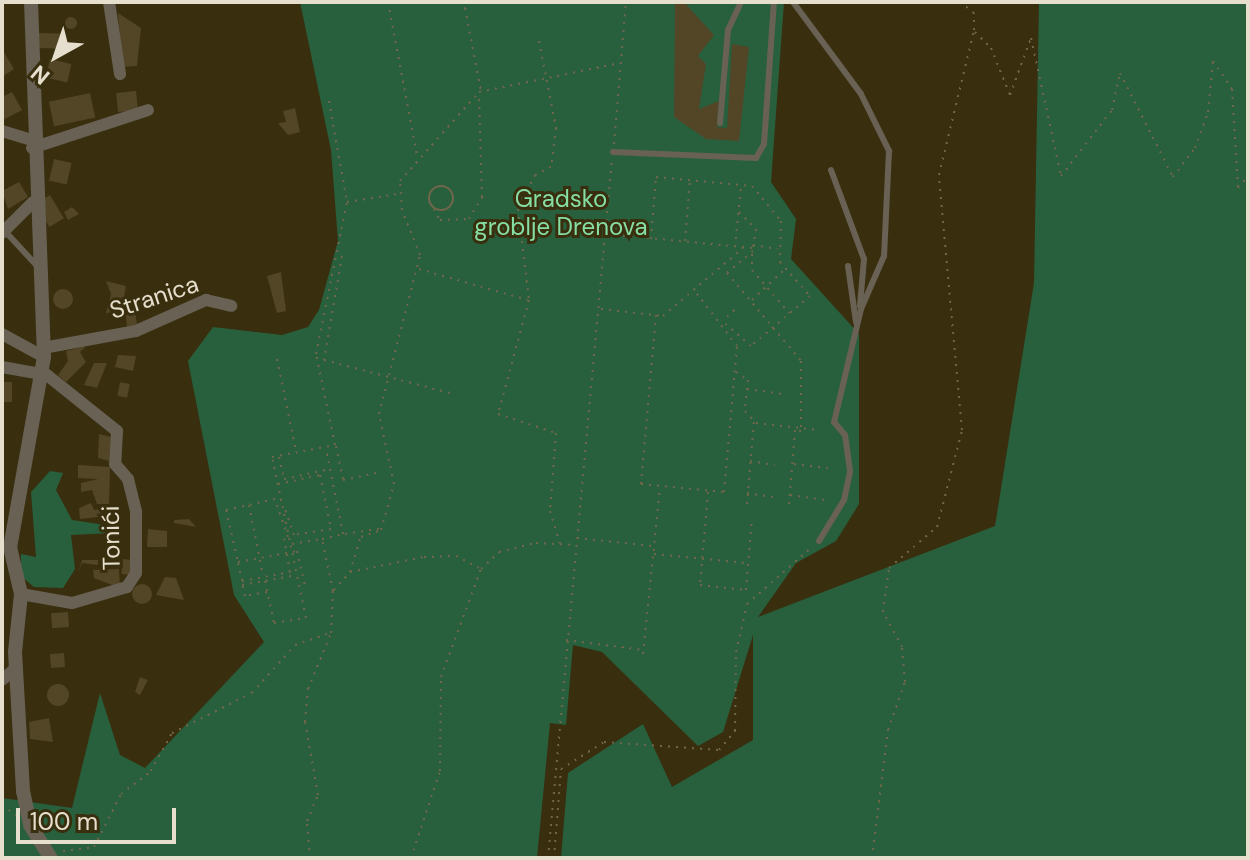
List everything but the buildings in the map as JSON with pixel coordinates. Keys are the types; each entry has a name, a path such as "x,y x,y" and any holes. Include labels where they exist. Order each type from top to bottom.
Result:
{"street":[{"path":"31,2 33,202 43,353 11,523 21,594 16,668 26,813 47,854"},
{"path":"109,2 120,74"},
{"path":"5,137 32,144 148,110"},
{"path":"3,232 33,202"},
{"name":"Stranica","path":"43,353 136,331 206,300 231,306"},
{"path":"2,334 43,353"},
{"path":"2,367 41,374"},
{"name":"Tonići","path":"21,594 85,601 127,587 136,573 133,494 115,464 120,437 41,374"},
{"path":"2,680 16,668"}],"lane":[{"path":"720,123 728,30 741,2"},
{"path":"613,152 756,158 764,144 774,2"},
{"path":"793,2 861,94 889,151 884,256 861,309"},
{"path":"819,541 844,500 850,472 845,435 834,422 861,309 864,259 831,170"},
{"path":"3,232 39,268"},
{"path":"848,266 857,326"}],"path":[{"path":"388,2 418,156"},
{"path":"434,209 452,203 447,188 430,192 434,209 440,220 469,219 482,197 480,92 465,8 458,2"},
{"path":"872,858 888,730 905,682 902,647 883,612 889,568 937,527 962,430 939,175 974,32 974,13 960,2"},
{"path":"974,32 991,48 1010,95 1031,38 1061,176 1112,110 1120,73 1173,177 1195,148 1208,112 1213,61 1232,89 1238,188 1248,176"},
{"path":"539,41 556,128 551,167 535,175 518,209 529,300 498,414 556,433 550,511 560,544"},
{"path":"382,528 394,484 379,414 420,255 399,194 418,156 480,92 620,63"},
{"path":"329,101 347,202 342,255 324,360 450,393"},
{"path":"651,239 656,177 752,186 781,221 779,249 786,269 810,296 751,346 726,318"},
{"path":"685,242 690,180"},
{"path":"735,247 741,185"},
{"path":"347,202 399,194"},
{"path":"739,212 756,229 752,270 789,313"},
{"path":"606,234 779,249"},
{"path":"548,858 566,640 600,309 656,315 694,290 743,248"},
{"path":"753,248 727,273 801,361 801,428"},
{"path":"342,255 316,354 343,480 376,473"},
{"path":"416,268 529,300"},
{"path":"751,301 786,269"},
{"path":"656,315 641,484 724,492 736,372 736,341 694,290"},
{"path":"721,322 739,306"},
{"path":"277,359 296,452"},
{"path":"736,372 746,374 745,411 754,420 819,430"},
{"path":"747,389 782,394"},
{"path":"747,504 754,420"},
{"path":"789,505 795,430 801,428"},
{"path":"249,505 274,623 306,618 272,457 335,445"},
{"path":"326,447 343,534"},
{"path":"279,455 284,479 330,469"},
{"path":"750,461 775,465"},
{"path":"792,464 828,468"},
{"path":"278,484 320,475 331,529 294,535 283,506"},
{"path":"566,640 644,652 660,486"},
{"path":"708,490 700,585 746,590 752,519"},
{"path":"747,493 773,497"},
{"path":"790,495 825,500"},
{"path":"267,592 245,596 242,585 264,579 290,572 275,499 226,510 242,581 264,579 298,575"},
{"path":"291,544 382,528"},
{"path":"333,591 350,572 361,537 382,528"},
{"path":"284,537 290,536"},
{"path":"577,538 654,546"},
{"path":"310,858 307,821 318,795 305,722 308,689 331,633 333,591 322,539"},
{"path":"554,858 561,769 604,742 719,750 735,731 736,652 747,604 819,541"},
{"path":"411,858 440,771 441,677 481,569 499,552 560,544 576,545"},
{"path":"238,562 293,552"},
{"path":"293,552 306,589"},
{"path":"653,554 748,563"},
{"path":"350,572 456,556 481,569"},
{"path":"47,854 94,847 121,794 151,771 172,733 252,693 295,645 331,633"}],"green space":[{"name":"Gradsko groblje Drenova","path":"300,2 784,2 771,182 796,219 791,259 859,334 859,504 836,541 796,563 758,617 995,526 1034,283 1039,2 1248,2 1248,858 561,858 568,773 643,724 672,787 753,740 753,635 723,732 698,746 602,652 573,645 566,725 550,723 537,858 2,858 2,798 72,808 100,693 120,755 145,768 264,642 234,595 188,361 213,327 282,335 308,327 319,310 338,241 331,150"},
{"path":"50,471 63,473 56,490 72,520 112,526 112,533 71,535 75,569 63,588 34,587 21,576 21,554 36,557 31,492"}]}
